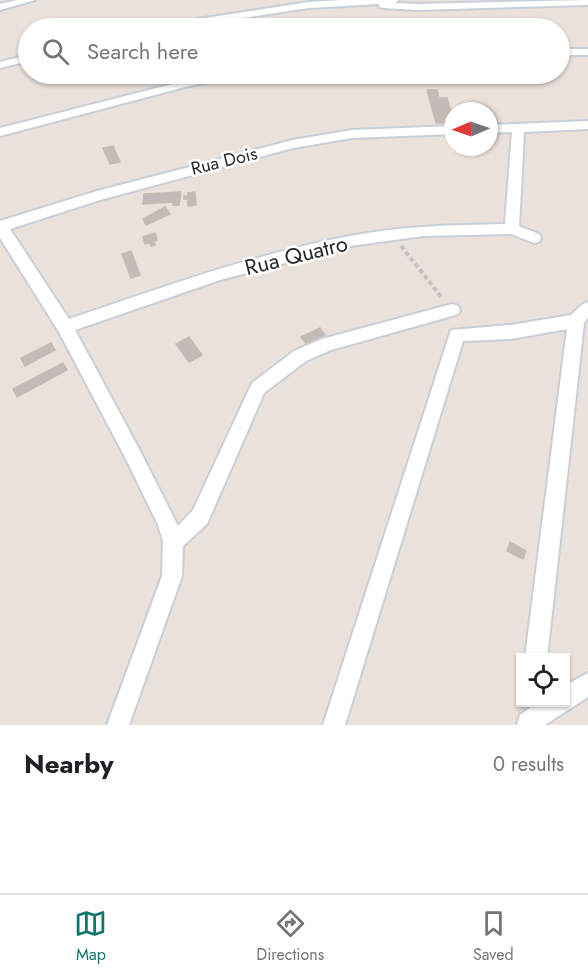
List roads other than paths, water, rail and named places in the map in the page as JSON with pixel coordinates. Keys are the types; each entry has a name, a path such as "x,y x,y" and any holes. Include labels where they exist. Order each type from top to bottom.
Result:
{"street":[{"path":"0,7 30,0"},
{"path":"224,18 309,5 392,0"},
{"path":"370,3 417,7 588,2"},
{"path":"570,52 588,52"},
{"path":"0,65 18,60"},
{"path":"0,132 184,84"},
{"path":"498,129 588,125"},
{"path":"512,229 518,129"},
{"name":"Rua Dois","path":"0,226 97,196 293,144 352,134 444,130"},
{"path":"0,226 65,327 167,522 173,541 172,576 118,725"},
{"name":"Rua Quatro","path":"65,327 219,275 350,241 393,237 423,231 512,229 534,238"},
{"path":"173,541 185,533 200,517 258,388 300,356 318,348 452,310"},
{"path":"334,725 457,335 511,332 582,315 537,653"},
{"path":"570,695 588,684"},
{"path":"529,717 549,707"}]}
